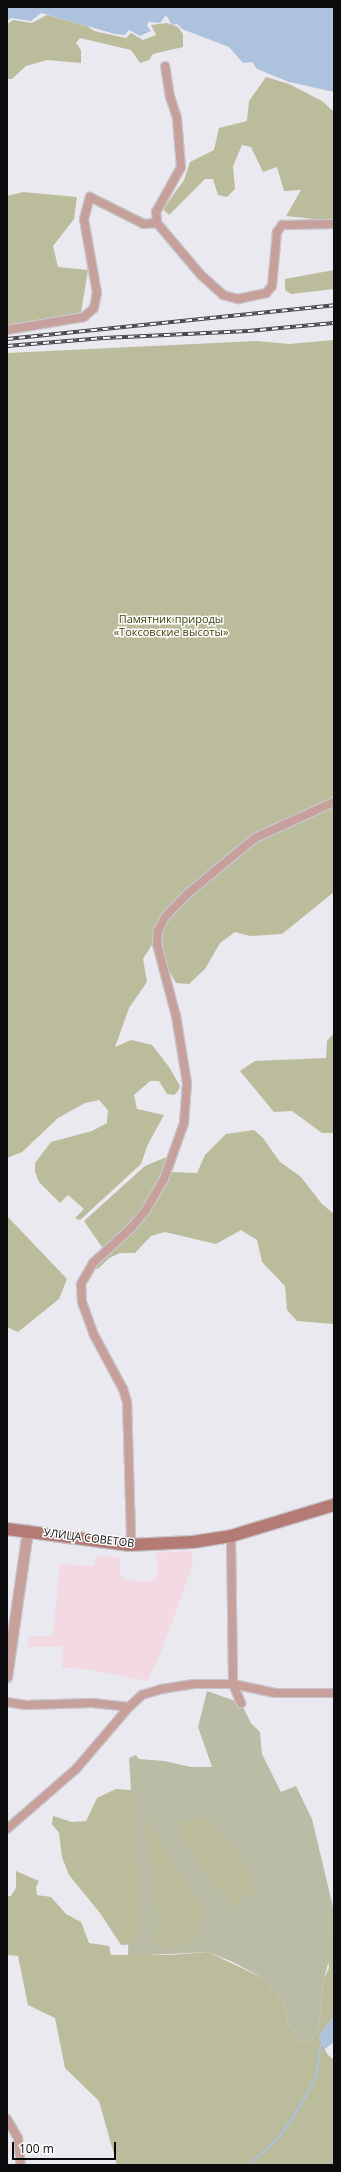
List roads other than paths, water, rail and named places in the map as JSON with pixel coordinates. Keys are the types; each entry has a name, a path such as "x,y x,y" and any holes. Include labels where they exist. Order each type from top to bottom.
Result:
{"main road":[{"name":"УЛИЦА СОВЕТОВ","path":"7,1529 129,1545 193,1542 231,1536 334,1505"}],"street":[{"path":"165,66 170,97 177,118 181,167 156,212 157,223 201,274 223,295 238,299 266,293 272,286 277,232 282,225 334,224"},
{"path":"7,330 84,318 94,308 98,293 84,219 90,197 144,224 157,223"},
{"path":"129,1545 132,1535 127,1402 121,1384 94,1335 82,1302 82,1284 92,1263 131,1228 146,1210 164,1179 184,1123 187,1083 176,1016 157,944 158,931 165,917 186,894 255,838 334,802"},
{"path":"7,1677 28,1531"},
{"path":"231,1536 233,1684 241,1703"},
{"path":"7,1829 76,1769 129,1707 142,1695 162,1689 194,1684 233,1684 275,1693 334,1693"},
{"path":"7,1702 26,1705 92,1703 129,1707"},
{"path":"7,2119 18,2138 21,2165"}],"water":[{"path":"7,7 334,7 334,92 289,82 257,69 252,62 243,63 229,47 182,29 177,24 172,25 166,15 160,23 148,22 147,26 151,31 140,36 129,30 125,35 115,34 41,13 31,21 11,18 7,21"},
{"path":"334,2016 334,2042 325,2049 319,2036"}],"waterway":[{"path":"248,2165 278,2139 301,2105 316,2076 321,2043"}],"railway":[{"path":"7,339 334,305"},
{"path":"7,346 104,338 248,331 334,323"}],"park label":[{"name":"Памятник природы «Токсовские высоты»","path":"171,626"}]}
